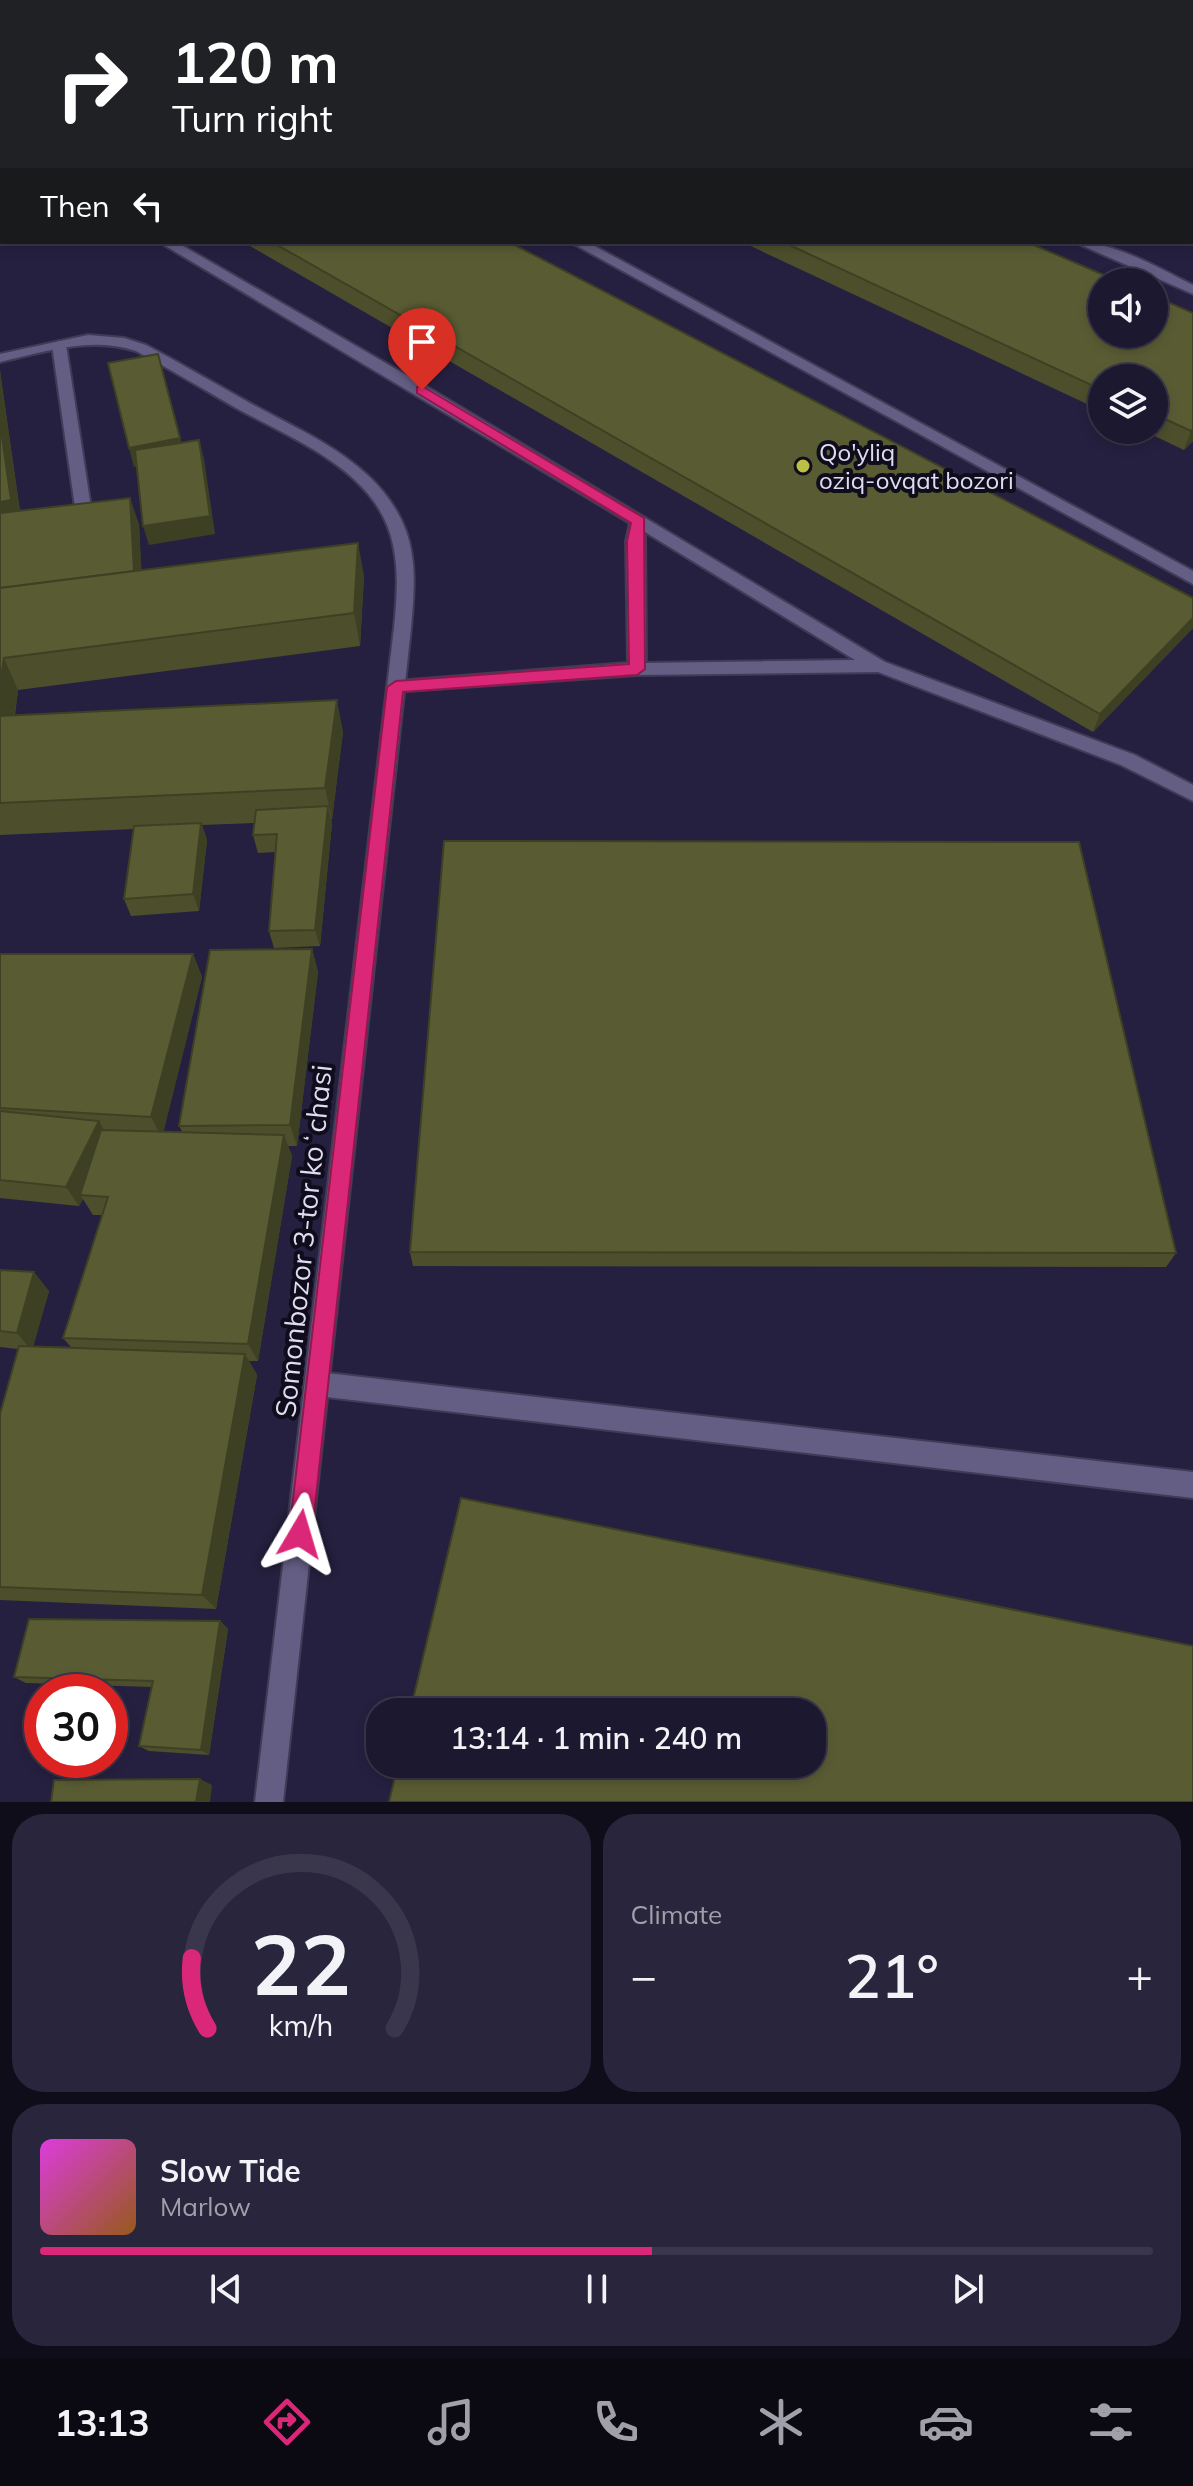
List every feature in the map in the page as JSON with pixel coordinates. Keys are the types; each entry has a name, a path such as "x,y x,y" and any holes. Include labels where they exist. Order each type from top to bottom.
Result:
{"street":[{"path":"169,244 879,666 1128,760 1193,794"},
{"path":"581,244 1193,578"},
{"path":"1086,244 1193,290"},
{"name":"Somonbozor 3-tor koʻchasi","path":"0,358 59,345 112,340 141,348 331,457 371,490 397,528 405,565 396,687 269,1802"},
{"path":"59,345 84,514"},
{"path":"637,669 634,541 639,521"},
{"path":"396,687 637,669 879,666"},
{"path":"318,1384 1193,1485"}],"building":[{"path":"276,244 513,244 1193,598 1193,618 1100,714"},
{"path":"787,244 1032,244 1088,268 1088,348 1168,348 1168,302 1193,313 1191,431 1168,420 1168,364 1088,364 1088,384"},
{"path":"158,354 180,438 129,448 108,363"},
{"path":"0,423 11,500 0,502"},
{"path":"199,440 210,516 143,526 135,450"},
{"path":"130,498 134,571 0,588 0,513"},
{"path":"358,543 354,613 4,658 0,684 0,588"},
{"path":"337,700 325,788 0,803 0,716"},
{"path":"328,806 315,930 269,931 277,834 253,835 256,810"},
{"path":"201,823 193,894 124,899 134,826"},
{"path":"444,841 1079,842 1176,1253 410,1252"},
{"path":"312,949 290,1125 179,1126 210,950"},
{"path":"0,954 193,954 151,1117 0,1108"},
{"path":"0,1111 99,1121 66,1187 0,1180"},
{"path":"101,1130 284,1135 248,1344 63,1338 108,1197 80,1195"},
{"path":"0,1270 34,1272 17,1333 0,1331"},
{"path":"19,1346 245,1354 202,1595 0,1587 0,1414"},
{"path":"461,1498 1193,1646 1193,1802 389,1802 395,1778 826,1778 826,1698 413,1698"},
{"path":"29,1619 220,1621 201,1750 139,1746 153,1681 128,1680 128,1674 24,1674 24,1677 14,1677"},
{"path":"200,1779 196,1802 51,1802 54,1780"}],"place":[{"name":"Qo'yliq oziq-ovqat bozori","path":"803,466"}],"route":[{"path":"300,1534 396,687 637,669 634,541 639,521 422,390"}]}
